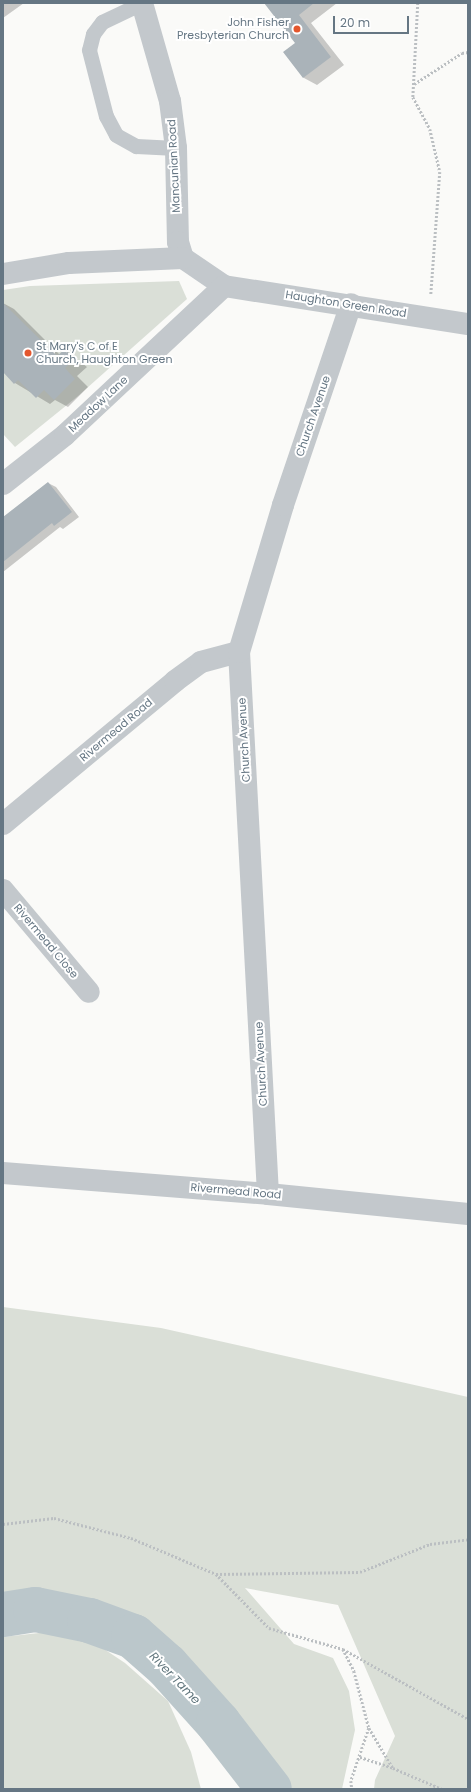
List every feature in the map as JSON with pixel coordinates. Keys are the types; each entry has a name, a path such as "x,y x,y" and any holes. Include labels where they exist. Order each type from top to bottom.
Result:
{"street":[{"name":"Mancunian Road","path":"142,3 170,102 176,148 178,242 183,258"},
{"path":"3,274 69,262 183,258 224,286"},
{"name":"Haughton Green Road","path":"224,286 351,304 468,324"},
{"name":"Meadow Lane","path":"3,484 64,435 224,286"},
{"name":"Church Avenue","path":"268,1194 239,652 283,505 351,304"},
{"name":"Rivermead Road","path":"3,824 180,677 202,662 239,652"},
{"name":"Rivermead Close","path":"3,890 89,992"},
{"name":"Rivermead Road","path":"3,1173 268,1194 468,1214"}],"lane":[{"path":"142,3 102,22 93,34 89,50 106,116 116,135 136,146 176,148"}],"path":[{"path":"418,3 413,97 430,129 440,172 430,317"},
{"path":"413,84 462,53 468,52"},
{"path":"3,1524 54,1518 131,1538 216,1574 269,1628 343,1649 468,1719"},
{"path":"216,1574 360,1572 430,1544 468,1539"},
{"path":"343,1649 354,1671 369,1728 393,1768"},
{"path":"352,1789 351,1781 369,1728"},
{"path":"360,1757 393,1768 442,1789"}],"shaded area":[{"path":"179,281 187,299 78,396 15,447 3,434 3,290 30,286"},
{"path":"3,1307 161,1328 468,1397 468,1789 374,1789 375,1780 395,1736 338,1605 245,1588 294,1644 333,1658 349,1691 355,1730 342,1789 282,1789 183,1665 141,1623 96,1603 31,1596 3,1597"},
{"path":"57,1631 92,1641 125,1663 168,1701 191,1752 201,1789 3,1789 3,1637"}],"building":[{"name":"John Fisher Presbyterian Church","path":"264,3 314,3 299,15 331,57 303,78 283,52 295,43"},
{"name":"St Mary's C of E Church, Haughton Green","path":"3,303 57,356 65,349 74,359 65,368 75,379 54,400 44,390 36,398 18,380 14,384 3,372"},
{"path":"48,482 72,512 54,526 52,523 3,562 3,517"}],"waterway":[{"name":"River Tame","path":"3,1614 35,1609 89,1620 133,1636 166,1665 218,1723 269,1789"}],"place":[{"name":"John Fisher Presbyterian Church","path":"297,29"},
{"name":"St Mary's C of E Church, Haughton Green","path":"28,353"}]}
